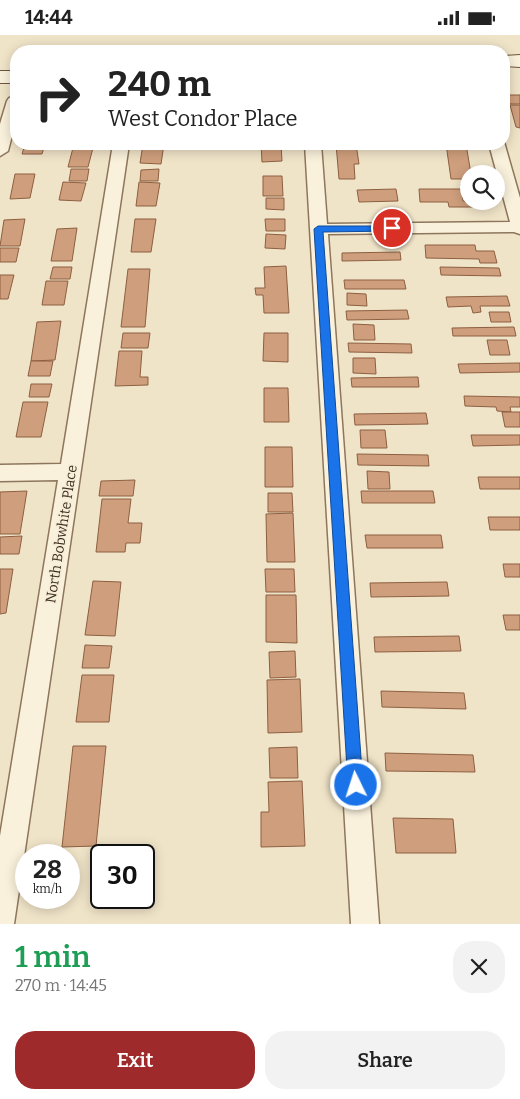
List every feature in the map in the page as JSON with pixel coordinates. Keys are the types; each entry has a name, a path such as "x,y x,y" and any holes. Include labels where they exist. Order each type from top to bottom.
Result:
{"street":[{"path":"0,151 10,118"},
{"name":"North Bobwhite Place","path":"0,924 120,150"},
{"path":"313,150 365,924"},
{"path":"318,229 520,227 499,150"},
{"path":"0,473 70,472"}],"building":[{"path":"510,95 520,95 520,104 510,104"},
{"path":"510,105 520,105 520,128 516,127"},
{"path":"23,150 43,150 42,154 22,154"},
{"path":"72,150 92,150 88,167 68,167"},
{"path":"142,150 163,150 161,164 140,163"},
{"path":"261,150 281,150 282,161 262,162"},
{"path":"337,150 357,150 359,164 354,164 355,179 339,179"},
{"path":"447,150 467,150 470,165 460,165 460,179 451,179"},
{"path":"71,169 89,169 87,181 69,181"},
{"path":"159,169 158,181 140,181 141,170"},
{"path":"15,174 35,174 30,198 10,199"},
{"path":"263,176 282,176 283,196 263,196"},
{"path":"63,182 86,183 81,201 59,200"},
{"path":"139,182 160,183 156,206 136,206"},
{"path":"396,189 398,201 359,202 357,190"},
{"path":"419,189 460,189 460,207 449,207 448,202 420,202"},
{"path":"266,198 284,198 284,210 266,209"},
{"path":"25,219 20,246 0,246 4,220"},
{"path":"135,219 156,219 151,252 131,252"},
{"path":"265,219 285,219 285,231 266,231"},
{"path":"77,228 72,261 51,261 57,229"},
{"path":"266,234 286,235 285,249 265,248"},
{"path":"425,245 475,245 476,251 494,251 497,263 480,263 479,259 426,258"},
{"path":"0,248 19,248 16,262 0,262"},
{"path":"400,252 401,260 342,261 342,253"},
{"path":"286,266 289,313 264,313 263,295 256,295 255,288 265,288 264,267"},
{"path":"53,267 72,267 70,279 50,279"},
{"path":"440,267 499,268 501,276 441,275"},
{"path":"128,269 150,269 145,327 121,327"},
{"path":"0,275 14,275 8,299 0,299"},
{"path":"344,280 404,280 406,289 345,289"},
{"path":"46,281 68,281 64,305 42,305"},
{"path":"347,293 366,294 367,306 347,305"},
{"path":"507,296 510,306 480,306 481,312 473,313 471,306 448,307 446,297"},
{"path":"407,310 409,319 347,320 346,311"},
{"path":"489,312 509,312 511,322 491,322"},
{"path":"61,321 55,360 31,361 37,322"},
{"path":"353,324 374,325 375,340 354,340"},
{"path":"514,327 516,336 453,336 452,328"},
{"path":"123,333 150,333 148,348 121,348"},
{"path":"264,333 288,333 288,362 263,361"},
{"path":"487,340 507,340 510,355 490,355"},
{"path":"348,343 411,344 412,353 349,352"},
{"path":"119,351 142,351 140,377 148,377 148,385 115,386"},
{"path":"353,358 375,358 376,374 353,373"},
{"path":"31,361 53,361 50,376 28,376"},
{"path":"520,363 520,372 460,373 458,364"},
{"path":"418,377 419,387 352,387 351,378"},
{"path":"31,384 52,384 49,397 29,397"},
{"path":"264,388 288,388 289,422 264,422"},
{"path":"464,396 520,397 520,407 510,407 511,412 497,411 496,407 465,406"},
{"path":"23,402 48,402 41,437 16,437"},
{"path":"502,412 520,412 520,427 505,427"},
{"path":"426,413 428,424 355,425 354,414"},
{"path":"360,430 385,430 387,448 361,448"},
{"path":"471,435 520,435 520,445 473,446"},
{"path":"265,447 292,447 293,487 265,487"},
{"path":"357,454 428,455 429,466 358,465"},
{"path":"367,471 389,472 390,489 368,489"},
{"path":"478,477 520,477 520,489 480,489"},
{"path":"135,480 133,496 99,496 101,481"},
{"path":"27,491 20,534 0,534 0,492"},
{"path":"361,491 433,491 435,503 362,503"},
{"path":"268,493 292,493 293,512 268,512"},
{"path":"102,499 131,499 128,523 142,523 140,543 126,543 125,552 96,552"},
{"path":"293,513 295,562 267,562 266,514"},
{"path":"488,517 520,517 520,530 490,530"},
{"path":"365,535 441,535 443,548 367,548"},
{"path":"22,536 19,554 0,554 0,537"},
{"path":"503,564 520,564 520,577 505,577"},
{"path":"0,569 13,569 6,613 0,614"},
{"path":"265,569 294,569 295,592 266,592"},
{"path":"93,581 121,582 115,636 85,635"},
{"path":"447,582 449,596 371,597 370,583"},
{"path":"266,595 296,595 297,643 266,642"},
{"path":"503,615 520,615 520,630 506,630"},
{"path":"459,636 461,651 375,652 374,637"},
{"path":"85,645 112,646 109,668 82,668"},
{"path":"295,651 296,677 270,678 269,652"},
{"path":"82,675 114,675 109,722 76,722"},
{"path":"300,679 302,732 268,733 267,680"},
{"path":"381,691 464,693 466,709 382,707"},
{"path":"73,746 106,746 96,844 80,846 80,844 62,844"},
{"path":"297,747 298,778 270,778 269,748"},
{"path":"385,753 473,755 475,772 386,771"},
{"path":"302,781 305,846 261,847 261,812 269,812 268,782"},
{"path":"393,818 453,819 456,853 396,853"}],"route":[{"path":"356,785 318,229 392,228"}]}
